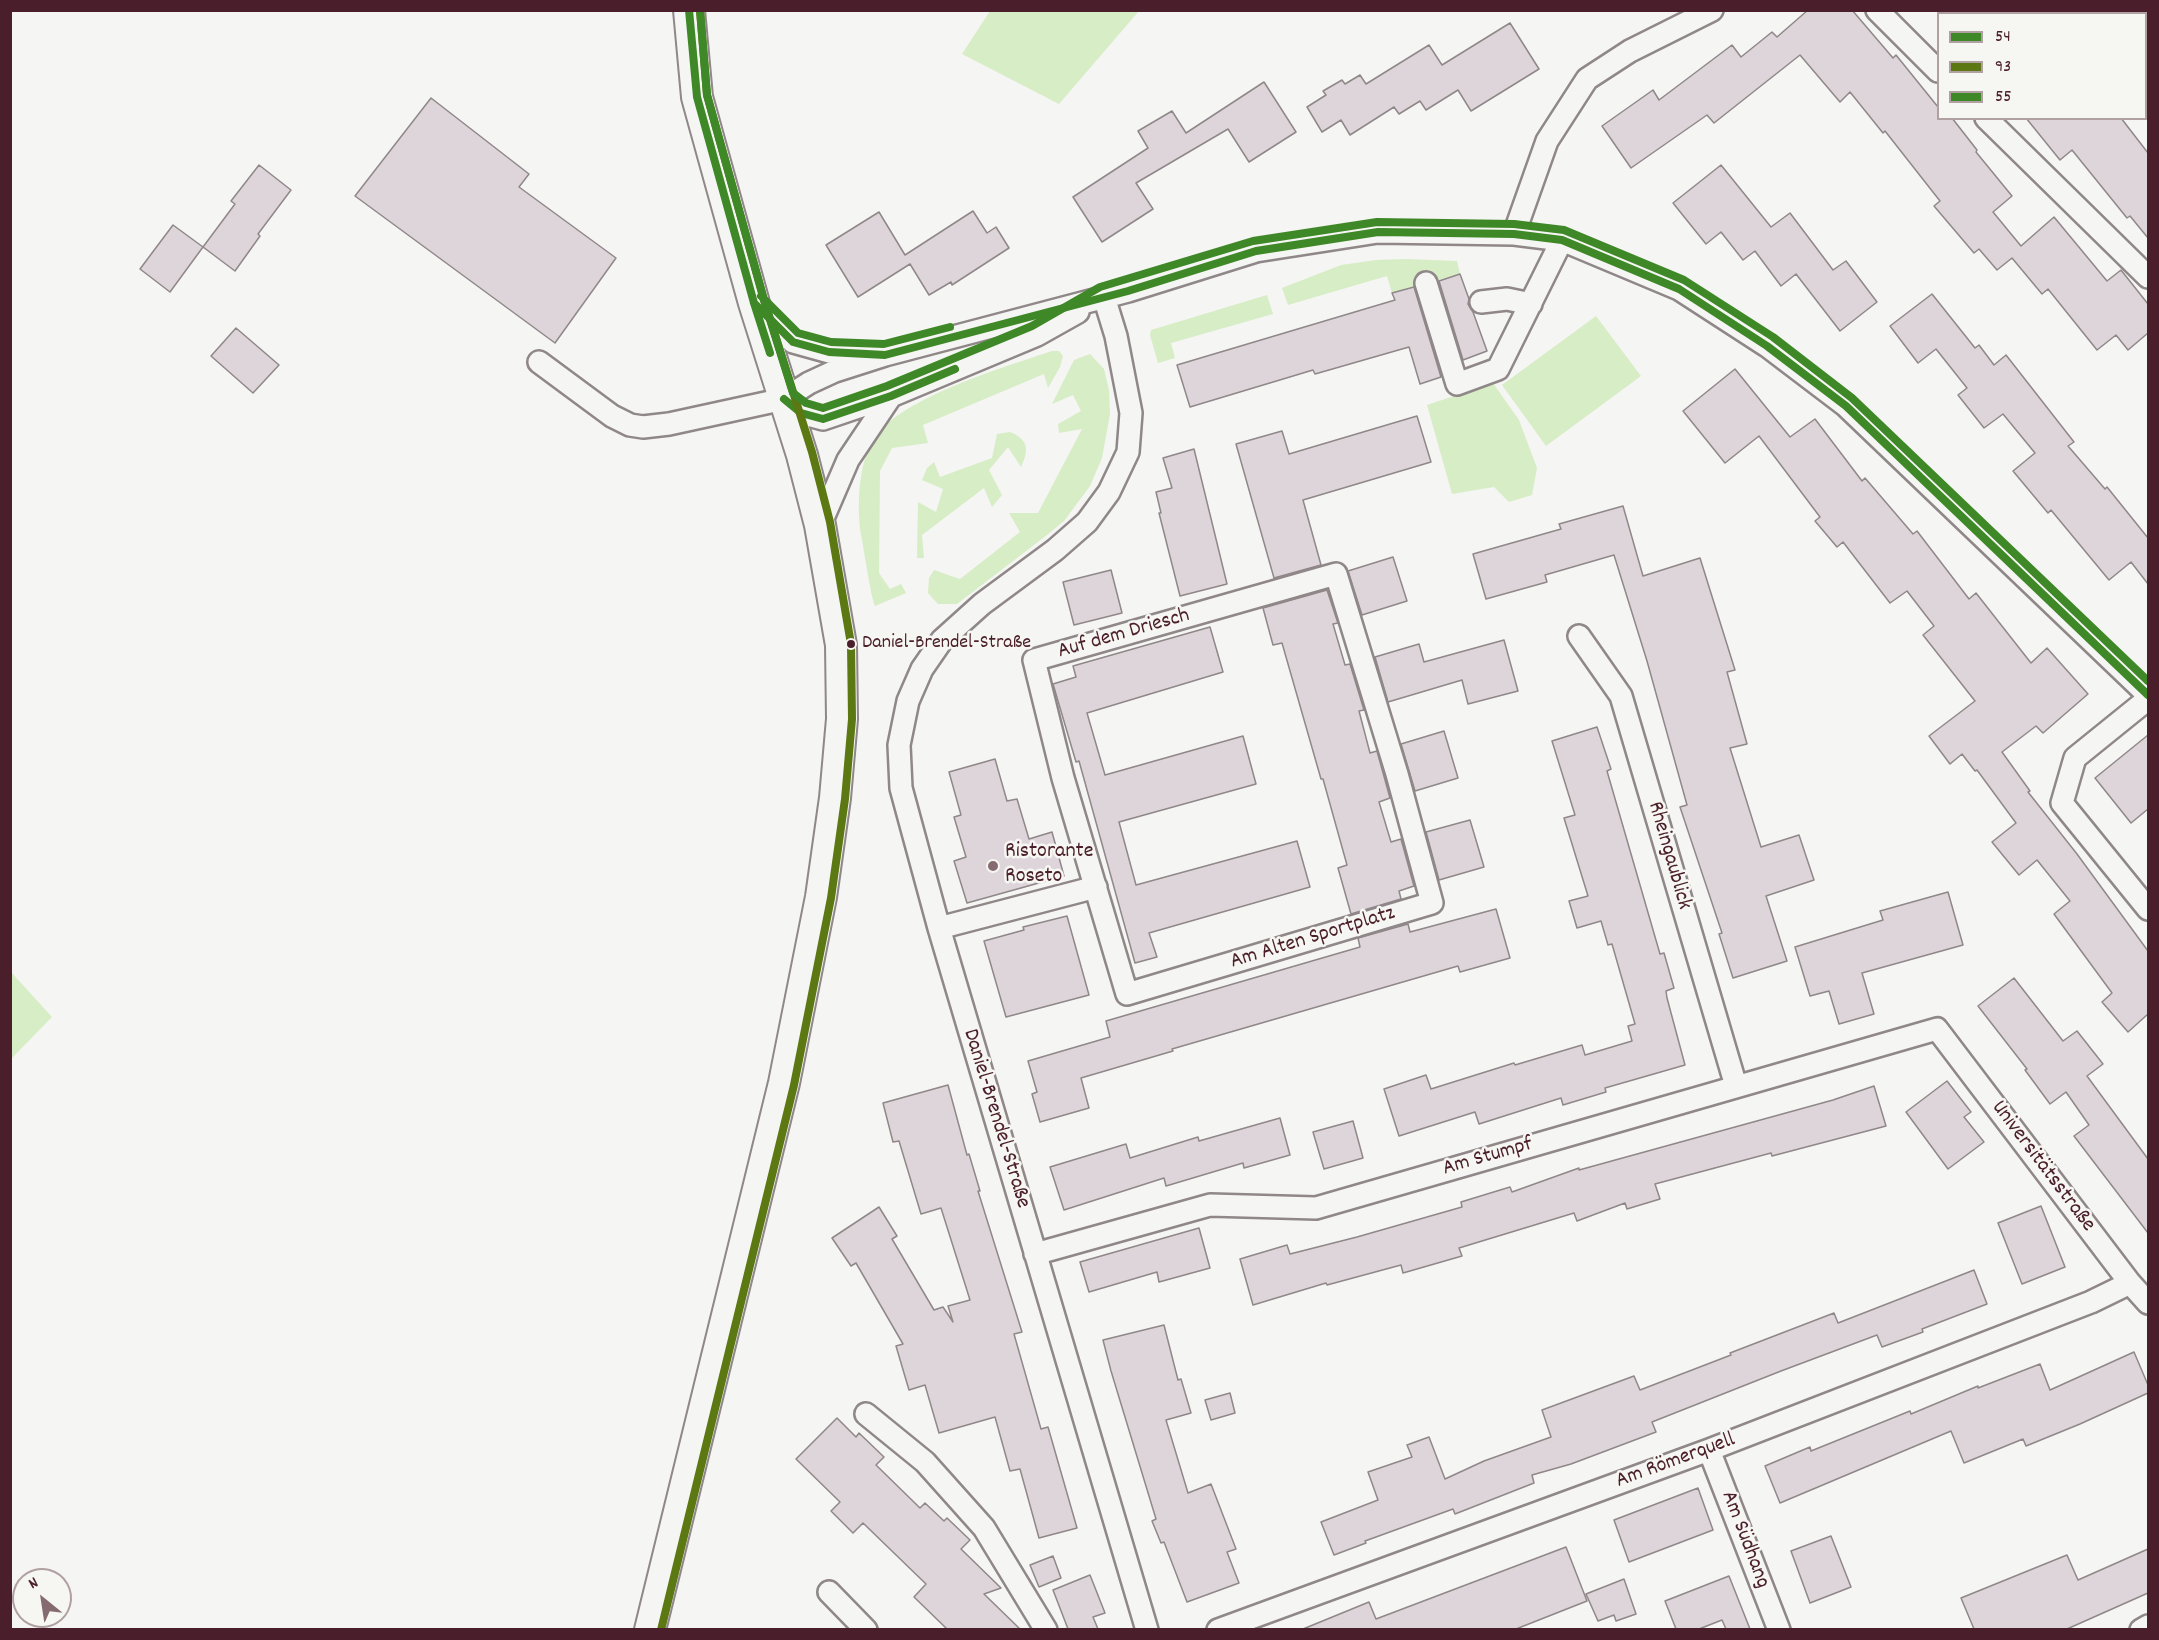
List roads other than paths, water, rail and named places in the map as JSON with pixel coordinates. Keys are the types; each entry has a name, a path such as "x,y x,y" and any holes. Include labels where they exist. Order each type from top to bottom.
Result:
{"main road":[{"path":"650,1629 784,1083 821,897 836,798 842,719 841,645 820,525 813,495 754,303 697,97 688,10"}],"street":[{"path":"1514,234 1547,141 1587,79 1630,51 1712,10"},
{"path":"1877,10 1937,70"},
{"path":"1988,120 2148,277"},
{"path":"539,362 612,416 630,425 643,427 669,424 784,399 809,382 885,355 1104,297 1256,251 1378,232 1514,234 1563,240 1679,289 1767,345 1846,406 2148,697 2075,758 2062,802 2148,909"},
{"path":"1426,283 1457,384 1498,369 1563,240"},
{"path":"784,399 801,413 824,419 891,396 1037,335 1104,297"},
{"name":"Daniel-Brendel-Straße","path":"1104,297 1116,336 1131,413 1128,452 1110,492 1087,522 1055,550 982,603 942,640 922,669 908,700 899,745 901,788 939,928 1147,1629"},
{"path":"1481,302 1507,299 1531,304"},
{"path":"754,303 794,342 829,352 885,355"},
{"path":"820,525 848,460 891,396"},
{"name":"Auf dem Driesch","path":"1096,887 1063,778 1034,660 1336,574"},
{"name":"Am Alten Sportplatz","path":"1096,887 1127,994 1432,903 1397,774 1336,574"},
{"name":"Rheingaublick","path":"1579,636 1621,696 1736,1086"},
{"path":"939,928 1096,887"},
{"name":"Am Stumpf","path":"1035,1254 1210,1205 1316,1208 1936,1029"},
{"name":"Universitätsstraße","path":"1936,1029 2143,1294"},
{"name":"Am Römerquell","path":"1218,1629 1708,1450 2080,1306 2143,1294"},
{"path":"866,1414 925,1462 984,1528 1046,1629"},
{"name":"Am Südhang","path":"1708,1450 1779,1629"},
{"path":"829,1592 866,1629"},
{"path":"2141,1629 2148,1626"}],"place":[{"name":"Daniel-Brendel-Straße","path":"851,644"},
{"name":"Ristorante Roseto","path":"993,866"}]}
